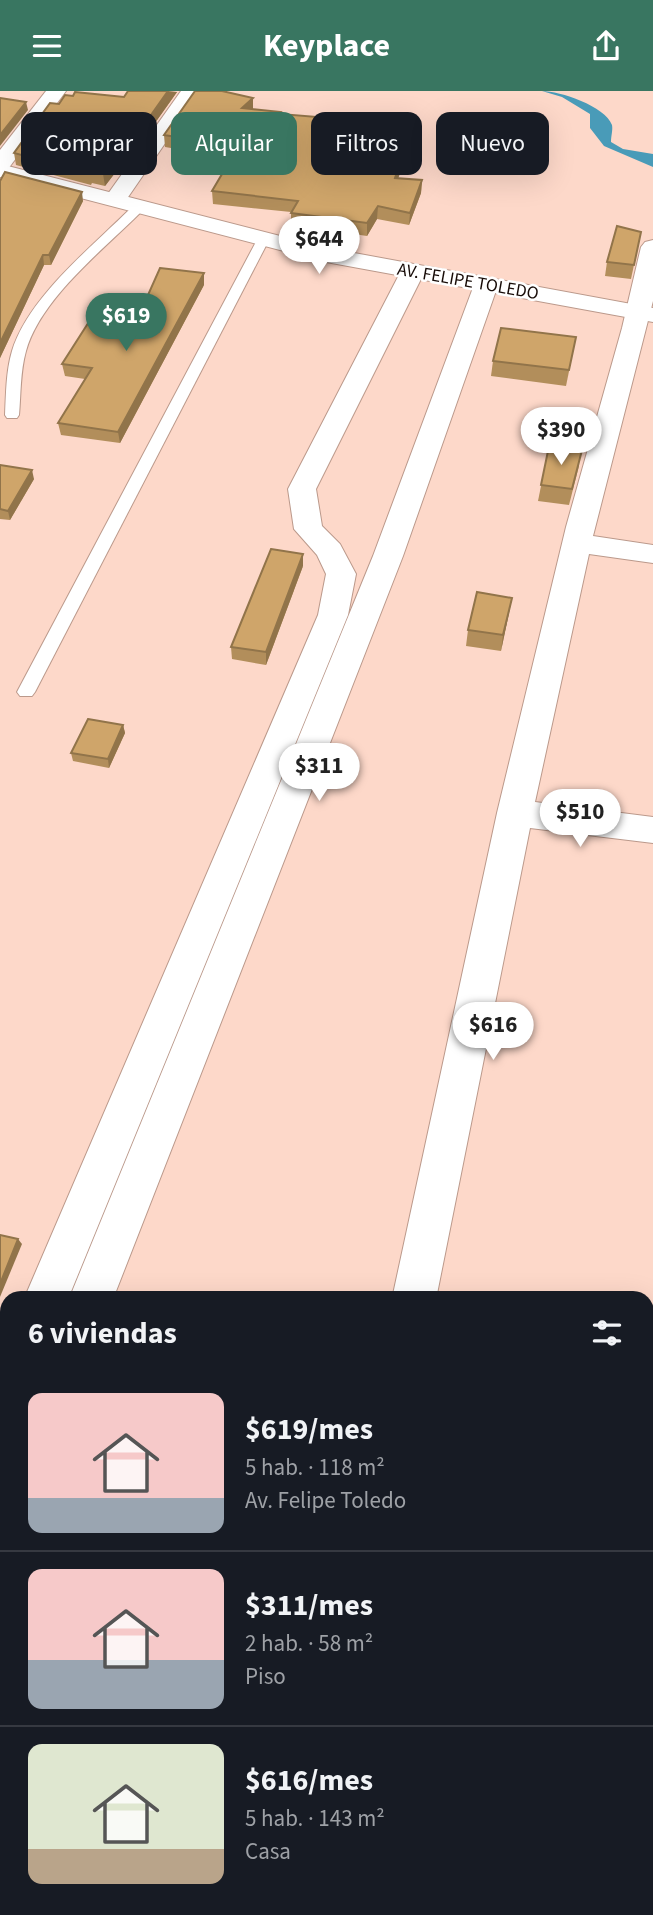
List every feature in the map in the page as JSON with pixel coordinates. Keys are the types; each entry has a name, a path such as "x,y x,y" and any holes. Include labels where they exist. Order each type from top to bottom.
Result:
{"street":[{"path":"0,165 56,91"},
{"path":"116,198 191,91"},
{"name":"AV. FELIPE TOLEDO","path":"0,170 116,198 326,255 647,313"},
{"path":"416,1291 514,813 577,543 647,313 653,247"},
{"path":"49,1291 333,615 341,574 330,551 309,529 302,489 412,271"},
{"path":"95,1291 388,556 486,285"},
{"path":"577,543 653,554"},
{"path":"514,813 653,830"}],"lane":[{"path":"12,415 20,346 30,329 53,296 141,205"},
{"path":"26,692 264,239"}],"water":[{"path":"542,91 570,97 601,112 612,125 611,142 623,149 653,154 653,167 604,146 590,128 590,114 562,97"}],"building":[{"path":"128,91 168,91 153,112 44,112 50,103 59,104 65,95 73,96 75,92 124,97"},
{"path":"195,91 222,91 253,98 242,108 281,112 180,112"},
{"path":"0,98 26,102 0,135"},
{"path":"297,115 311,117 311,175 396,175 395,178 422,180 410,213 378,206 367,223 291,213 298,201 212,191 221,175 297,175"},
{"path":"171,125 171,136 164,135"},
{"path":"21,143 21,155 14,153"},
{"path":"5,172 82,192 49,255 43,255 0,343 0,181"},
{"path":"617,226 641,232 634,265 607,262"},
{"path":"160,268 204,273 118,432 58,423 92,368 62,364 92,317 136,322"},
{"path":"501,328 576,337 569,370 493,361"},
{"path":"549,446 582,450 572,489 541,485"},
{"path":"0,465 32,470 8,511 0,509"},
{"path":"271,549 303,554 266,652 231,647"},
{"path":"477,592 512,598 503,635 468,630"},
{"path":"88,719 123,725 108,759 71,753"},
{"path":"0,1235 18,1239 0,1284"}]}
